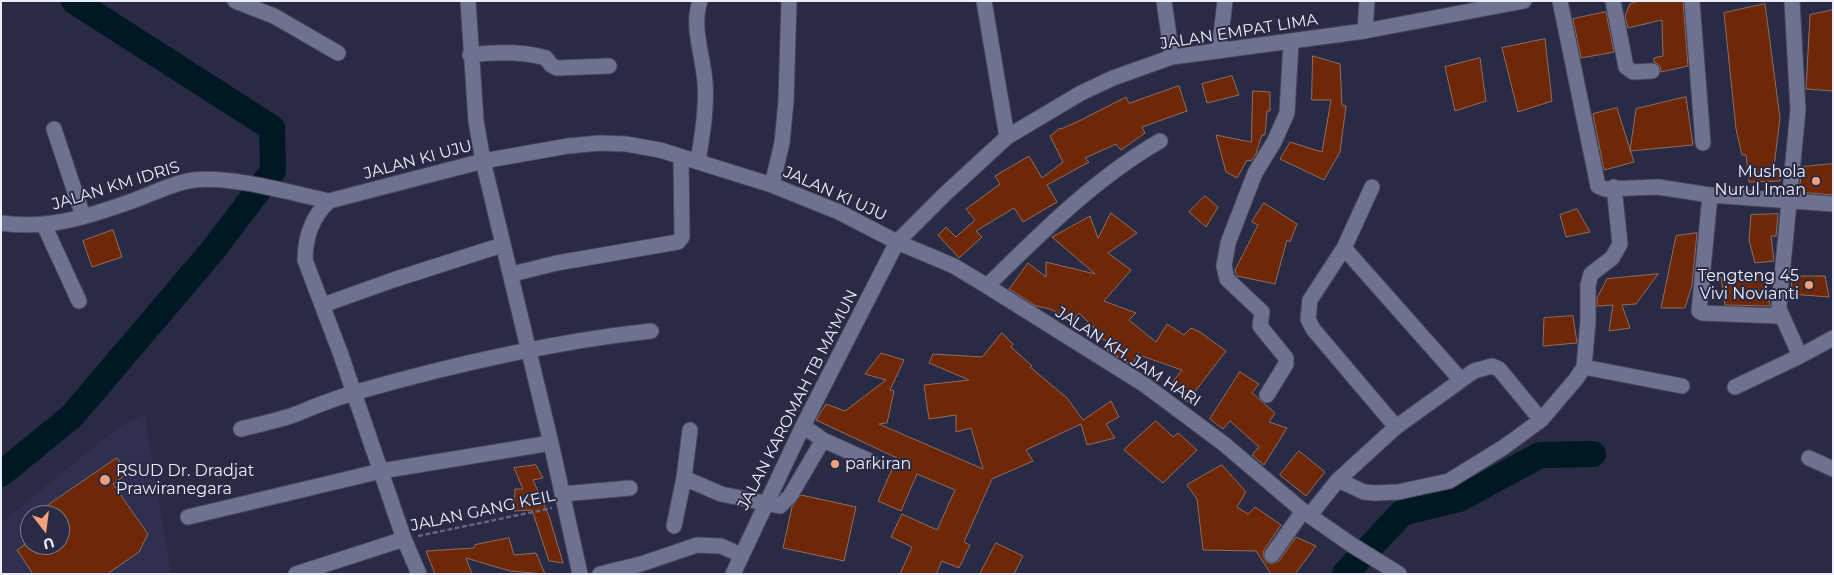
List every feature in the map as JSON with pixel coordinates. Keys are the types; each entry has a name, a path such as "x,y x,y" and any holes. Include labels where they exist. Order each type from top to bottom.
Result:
{"street":[{"path":"235,1 272,8 338,53"},
{"path":"468,1 470,55 476,121 483,161 502,245 512,274 552,443 580,574"},
{"path":"698,162 704,122 705,92 697,31 700,1"},
{"path":"772,185 782,143 786,101 789,1"},
{"path":"984,1 1007,137"},
{"path":"1164,1 1172,57"},
{"path":"1220,51 1225,1"},
{"path":"1365,31 1367,1"},
{"name":"JALAN EMPAT LIMA","path":"897,242 944,195 1007,137 1081,93 1114,78 1172,57 1365,31 1524,1"},
{"path":"1560,1 1598,186 1605,189 1658,187 1710,195 1833,204"},
{"path":"1613,1 1626,67 1633,72 1652,71"},
{"path":"1692,1 1703,143"},
{"path":"1792,1 1798,110 1780,311 1800,356"},
{"path":"1267,394 1286,364 1286,358 1260,326 1262,312 1227,279 1224,266 1228,243 1255,173 1274,142 1287,113 1291,42"},
{"path":"470,55 504,52 533,54 546,58 551,65 557,68 609,66"},
{"path":"54,129 83,216"},
{"path":"986,286 1038,234 1103,178 1129,158 1160,141"},
{"name":"JALAN KI UJU","path":"329,201 483,161 568,146 600,143 626,144 681,157 772,185 839,212 897,242"},
{"path":"512,274 557,263 678,242 682,237 681,157"},
{"name":"JALAN KM IDRIS","path":"1,223 44,226 134,201 179,183 215,178 329,201"},
{"path":"1372,188 1344,248 1310,300 1308,319 1313,329 1396,427"},
{"path":"1338,480 1364,492 1374,493 1398,492 1448,481 1504,447 1541,420 1584,367 1588,321 1588,285 1591,274 1612,258 1620,244 1614,188"},
{"path":"1710,195 1699,311 1702,313 1775,317 1780,311"},
{"path":"329,201 319,210 305,244 305,260 323,305 404,539 419,574"},
{"path":"44,226 79,301"},
{"name":"JALAN KH. JAM HARI","path":"897,242 954,266 1167,400 1224,444 1307,513 1352,545 1399,574"},
{"name":"JALAN KAROMAH TB MA'MUN","path":"733,574 803,426 897,242"},
{"path":"323,305 502,245"},
{"path":"1344,248 1460,379"},
{"path":"241,429 299,413 314,405 354,393 529,349 594,337 652,331"},
{"path":"1735,387 1833,338"},
{"path":"1272,555 1338,480 1396,427 1460,379 1492,366 1499,369 1541,420"},
{"path":"1584,367 1682,386"},
{"path":"803,426 824,440 870,461"},
{"path":"674,526 684,478 690,430"},
{"path":"684,478 721,494 780,506 786,501 824,440"},
{"path":"188,517 381,471 552,443"},
{"path":"1809,458 1833,469"},
{"path":"564,500 630,488"},
{"path":"296,574 404,539"},
{"path":"600,574 641,564 697,545 721,546 741,554"}],"path":[{"name":"JALAN GANG KEIL","path":"404,539 564,500"}],"shaded area":[{"name":"RSUD Dr. Dradjat Prawiranegara","path":"145,414 171,574 1,574 1,523 20,507 20,555 70,555 70,505 23,505 117,428"}],"building":[{"path":"1640,1 1683,1 1688,66 1661,72 1660,66 1654,62 1654,58 1663,56 1662,20 1628,28 1625,16 1630,4"},
{"path":"1765,4 1780,118 1774,167 1778,167 1780,181 1749,182 1746,155 1742,155 1736,129 1724,13"},
{"path":"1833,10 1833,91 1806,89 1810,15"},
{"path":"1606,12 1614,52 1581,58 1573,19"},
{"path":"1545,39 1552,101 1518,112 1502,48"},
{"path":"1313,56 1340,64 1342,105 1346,106 1340,152 1324,180 1280,159 1290,142 1322,152 1331,100 1312,100"},
{"path":"1480,58 1486,101 1455,111 1445,67"},
{"path":"1232,76 1239,95 1207,103 1202,84"},
{"path":"1179,86 1187,111 1142,127 1145,133 1121,150 1116,144 1085,158 1089,162 1047,185 1057,202 1023,222 1014,208 976,231 982,237 959,258 938,235 946,227 956,237 975,220 966,209 1000,184 995,176 1029,156 1042,178 1063,162 1050,136 1060,128 1081,120 1126,97 1129,103"},
{"path":"1253,91 1270,92 1270,111 1267,111 1265,135 1262,135 1256,154 1251,161 1247,160 1237,178 1226,172 1216,135 1251,142"},
{"path":"1686,97 1693,145 1630,151 1636,109"},
{"path":"1617,108 1634,162 1604,170 1593,114"},
{"name":"Mushola Nurul Iman","path":"1833,164 1833,195 1799,192 1802,167"},
{"path":"1205,196 1218,207 1206,227 1189,212"},
{"path":"1264,203 1297,224 1290,242 1287,240 1275,284 1237,276 1235,270 1258,225 1252,222"},
{"path":"1577,209 1590,232 1566,237 1560,215"},
{"path":"1111,213 1137,233 1108,253 1131,270 1104,301 1136,313 1129,320 1156,342 1167,324 1184,335 1191,328 1200,332 1226,351 1187,402 1171,384 1182,370 1139,355 1131,365 1107,350 1114,343 1098,338 1100,334 1079,313 1073,320 1050,309 1036,306 1009,289 1028,263 1046,277 1046,262 1095,274 1052,237 1090,216 1098,238"},
{"path":"1778,214 1776,236 1771,236 1774,261 1755,263 1749,240 1751,215"},
{"path":"113,230 122,257 92,267 83,241"},
{"path":"1697,233 1692,285 1685,308 1661,308 1676,236"},
{"path":"1764,273 1770,306 1725,305 1721,278"},
{"path":"1658,274 1636,304 1622,305 1630,328 1609,331 1613,305 1597,306 1597,298 1607,279"},
{"name":"Tengteng 45 Vivi Novianti","path":"1793,276 1825,276 1829,297 1791,294"},
{"path":"1573,316 1577,343 1543,346 1544,318"},
{"path":"1002,333 1013,344 1011,347 1032,366 1030,367 1067,398 1083,420 1111,401 1119,417 1106,424 1115,438 1087,445 1081,424 1026,450 1033,461 992,479 964,542 970,545 959,568 942,561 936,574 900,574 912,547 891,537 902,514 937,530 955,490 917,474 901,511 878,501 897,458 816,420 826,404 845,411 886,380 865,374 881,353 904,360 890,390 894,391 887,423 879,424 983,469 971,428 956,432 956,415 929,419 924,385 969,380 929,363 933,354 982,357"},
{"path":"1240,372 1259,384 1252,393 1275,413 1269,422 1287,428 1264,465 1252,455 1259,447 1230,421 1223,429 1210,419"},
{"path":"1156,421 1173,437 1178,433 1197,450 1163,483 1124,450"},
{"path":"1299,451 1325,472 1306,496 1280,475"},
{"path":"117,458 128,473 113,484 148,534 139,552 107,574 33,574 20,555 70,555 70,505 48,505"},
{"path":"536,465 543,478 533,480 549,516 563,563 549,561 532,510 514,511 515,489 523,489 514,468"},
{"path":"1222,465 1246,492 1237,507 1248,514 1255,507 1281,525 1264,550 1263,555 1266,562 1272,564 1279,561 1296,537 1316,546 1295,574 1271,574 1256,551 1203,550 1197,499 1187,485"},
{"path":"801,495 856,507 844,561 783,548 792,507"},
{"path":"509,538 514,555 536,553 545,574 510,571 466,558 472,574 435,574 426,551 474,548 475,545"},
{"path":"996,543 1023,556 1014,574 980,574"}],"waterway":[{"path":"1,474 72,416 213,250 273,171 272,128 74,1"},
{"path":"1345,574 1402,513 1459,499 1540,455 1593,454"}],"place":[{"name":"Mushola Nurul Iman","path":"1816,181"},
{"name":"Tengteng 45 Vivi Novianti","path":"1809,285"},
{"name":"parkiran","path":"835,464"},
{"name":"RSUD Dr. Dradjat Prawiranegara","path":"105,480"}]}
